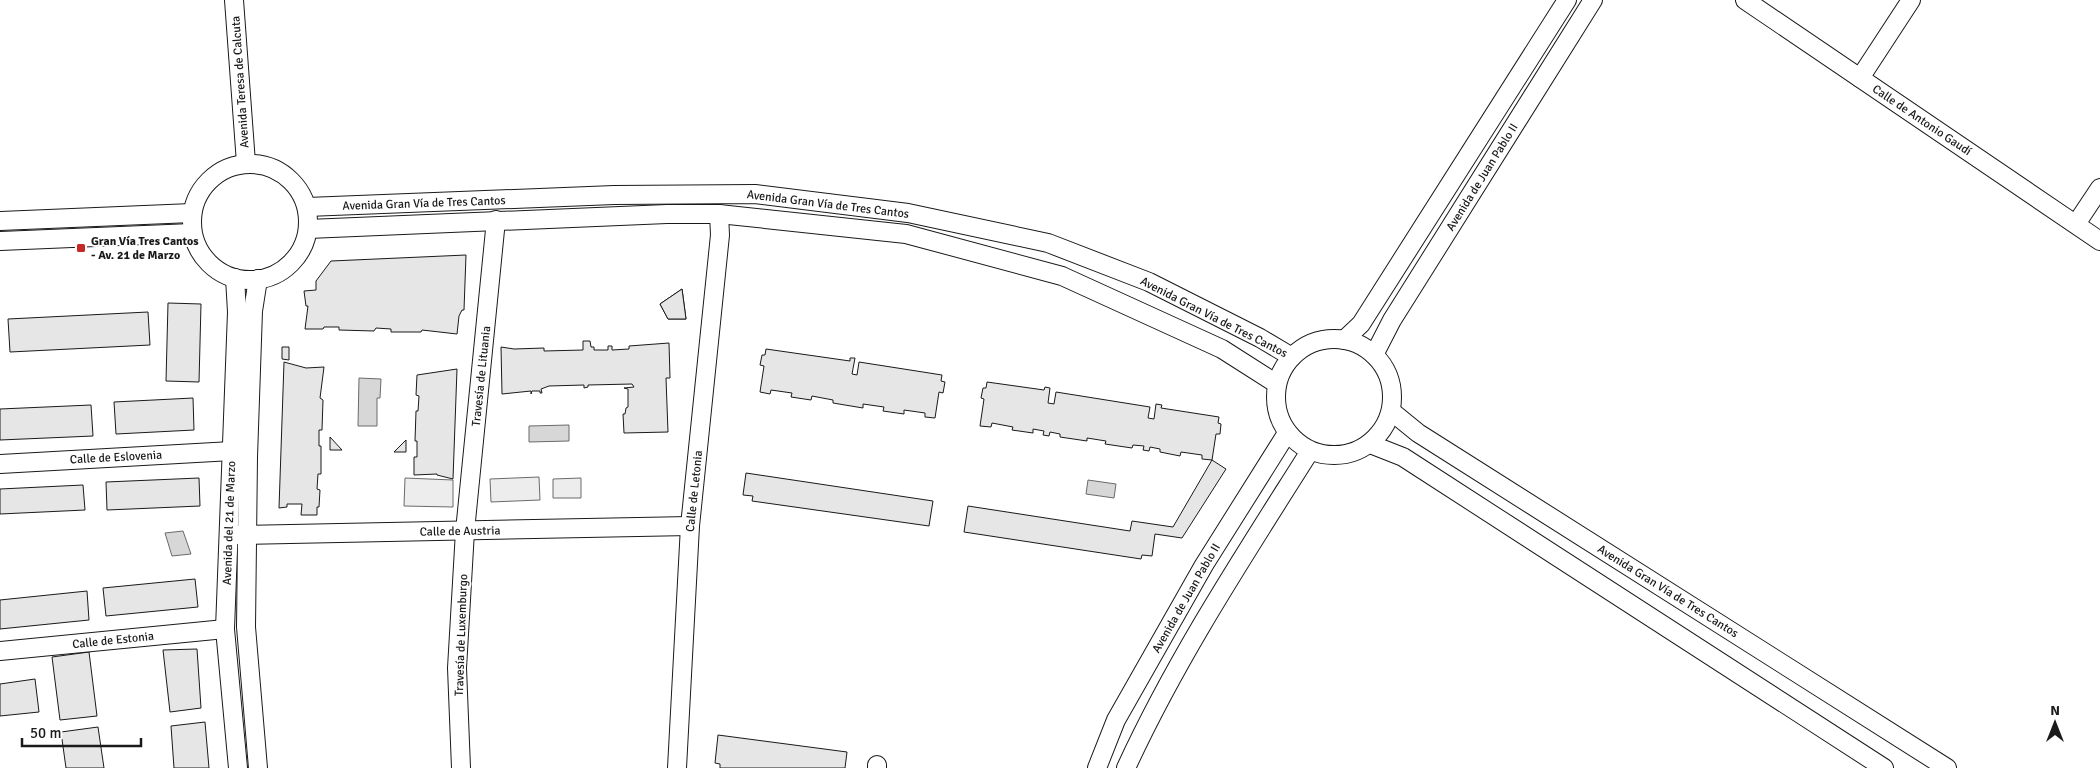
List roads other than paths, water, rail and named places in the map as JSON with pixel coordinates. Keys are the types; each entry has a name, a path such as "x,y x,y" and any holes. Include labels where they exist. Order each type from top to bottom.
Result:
{"street":[{"name":"Avenida Teresa de Calcuta","path":"234,0 246,163"},
{"name":"Avenida de Juan Pablo II","path":"1344,340 1361,324 1567,0"},
{"name":"Avenida de Juan Pablo II","path":"1374,355 1397,312 1593,0"},
{"name":"Calle de Antonio Gaudí","path":"1745,0 2100,241"},
{"path":"1860,78 1911,0"},
{"path":"246,163 266,166 284,174 298,189 306,207 308,229 302,247 292,262 276,273 258,279 234,278 220,271 207,261 198,248 192,233 192,213 198,194 210,178 227,168 246,163"},
{"path":"2076,224 2100,188"},
{"name":"Avenida Gran Vía de Tres Cantos","path":"306,207 614,195 755,194 908,213 1048,243 1149,282 1260,338 1292,357"},
{"path":"0,221 192,213"},
{"name":"Avenida Gran Vía de Tres Cantos","path":"308,229 496,220 719,214 906,234 1062,276 1222,349 1277,384"},
{"name":"Calle de Letonia","path":"677,768 690,526 720,235 719,214"},
{"name":"Travesía de Lituania","path":"465,531 496,220"},
{"path":"0,241 192,233"},
{"name":"Avenida del 21 de Marzo","path":"234,278 237,312 225,629 238,768"},
{"name":"Avenida del 21 de Marzo","path":"258,279 253,311 246,627 258,768"},
{"path":"1344,340 1362,346 1374,355 1387,373 1392,393 1391,411 1386,426 1370,444 1351,454 1310,451 1287,433 1278,415 1277,384 1282,370 1292,357 1301,349 1317,341 1344,340"},
{"name":"Avenida Gran Vía de Tres Cantos","path":"1391,411 1426,438 1947,768"},
{"name":"Avenida de Juan Pablo II","path":"1097,768 1116,720 1204,565 1287,433"},
{"path":"1370,444 1403,458 1884,768"},
{"name":"Calle de Eslovenia","path":"0,464 232,451"},
{"path":"1126,768 1148,720 1199,631 1310,451"},
{"name":"Calle de Austria","path":"229,535 690,526"},
{"name":"Travesía de Luxemburgo","path":"461,768 458,668 465,531"},
{"name":"Calle de Estonia","path":"0,651 225,629"}],"place":[{"name":"Gran Vía Tres Cantos - Av. 21 de Marzo","path":"81,248"}]}
